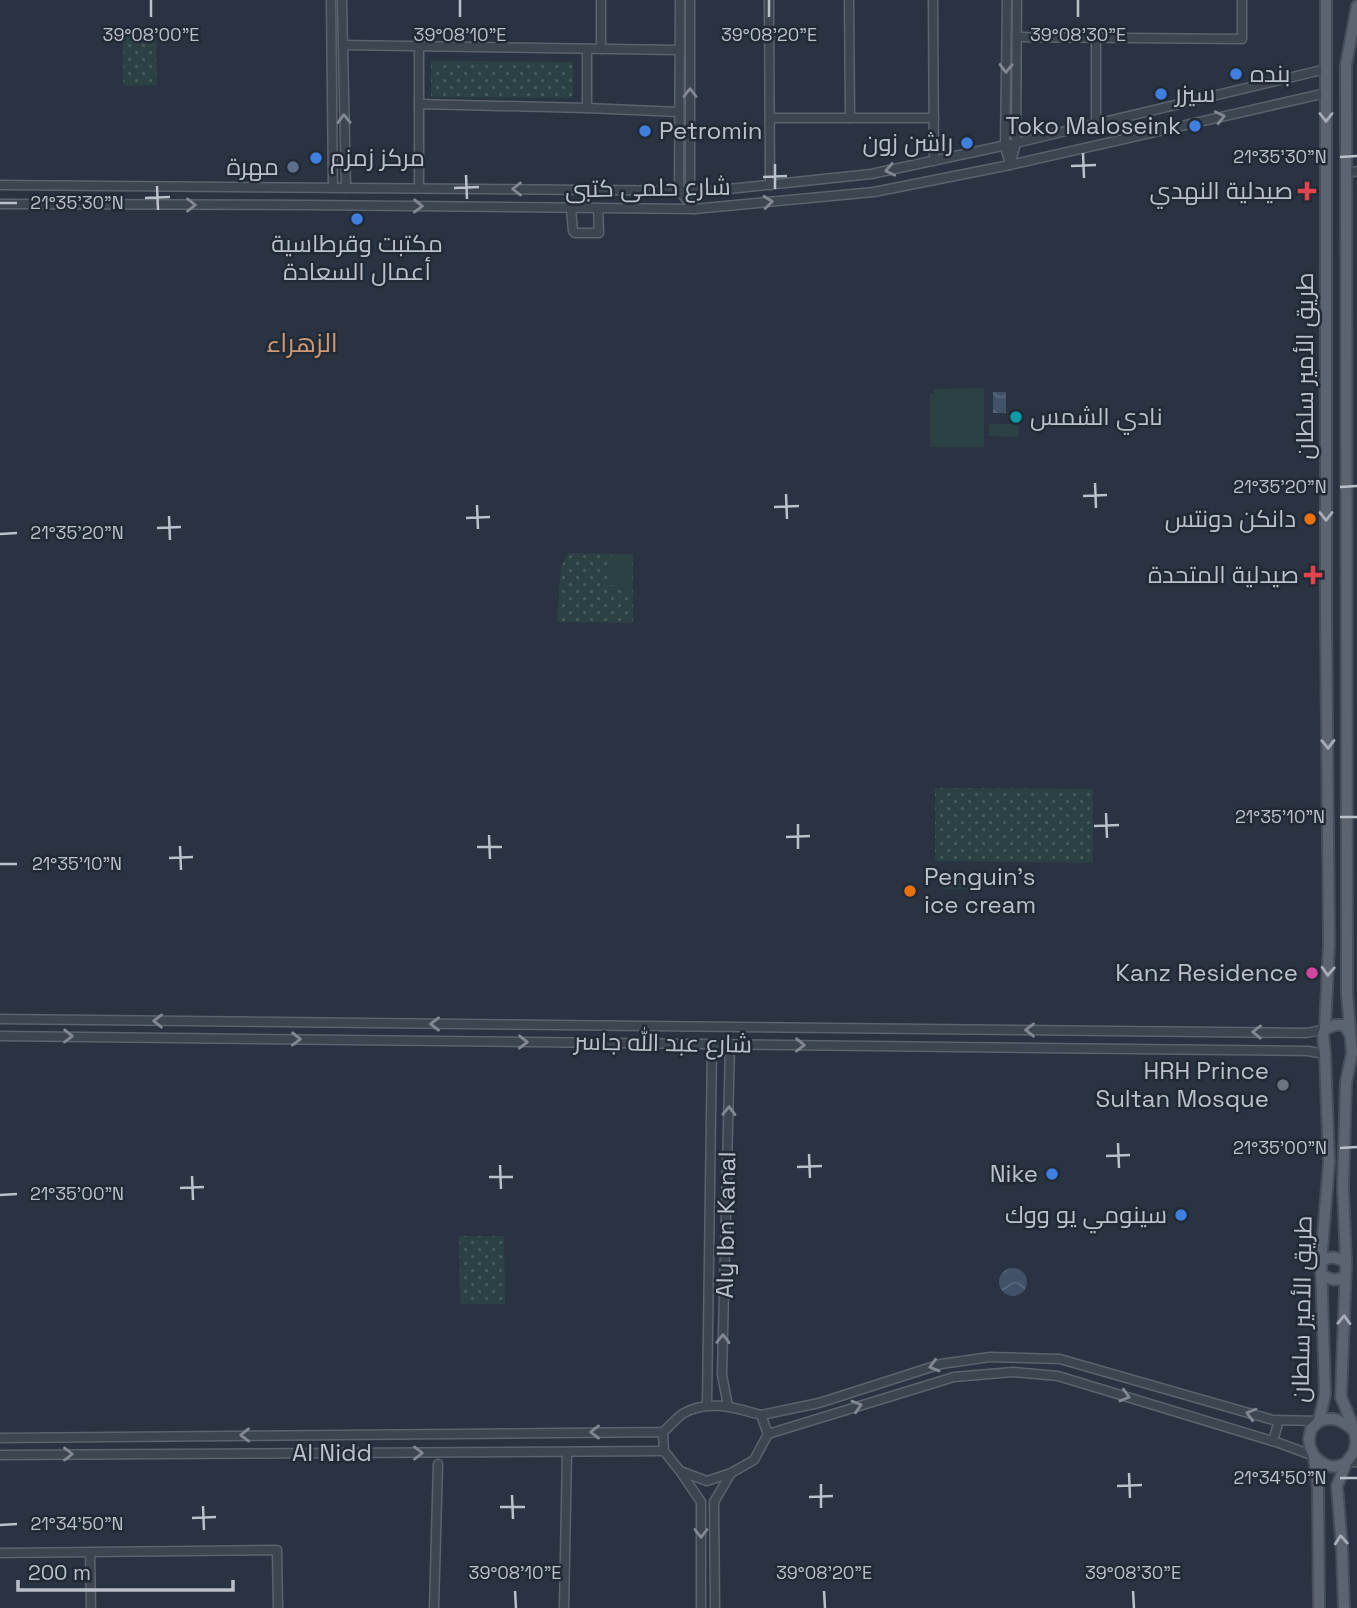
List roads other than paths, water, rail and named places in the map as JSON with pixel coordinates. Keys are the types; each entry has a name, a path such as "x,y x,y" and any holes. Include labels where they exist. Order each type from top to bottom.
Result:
{"main road":[{"name":"طريق الأمير سلطان","path":"1319,1608 1318,1488 1309,1439 1311,1429 1319,1421 1325,1394 1321,1261 1329,1163 1323,1035 1329,944 1325,0"},
{"name":"طريق الأمير سلطان","path":"1356,1432 1341,1397 1346,1263 1343,1187 1346,1082 1352,1053 1348,994 1352,865 1351,618 1346,427 1352,311 1352,172 1346,65 1357,6"},
{"path":"1326,428 1346,427"},
{"path":"1325,1029 1344,1025 1352,1036"},
{"path":"1321,1261 1328,1257 1338,1257 1346,1263"},
{"path":"1321,1274 1329,1280 1338,1280 1345,1276"},
{"path":"1319,1421 1335,1419 1344,1422 1356,1432 1351,1463 1337,1486 1345,1608"},
{"path":"1314,1456 1327,1466 1351,1463"}],"street":[{"path":"601,0 601,49"},
{"path":"680,0 678,190 694,209"},
{"path":"690,0 689,191 694,209"},
{"path":"769,0 770,184"},
{"path":"849,0 850,118"},
{"path":"933,0 934,161"},
{"path":"1007,0 1005,146 1010,165"},
{"path":"1010,165 1016,144 1017,0"},
{"path":"1017,37 1242,39 1242,0"},
{"path":"333,187 331,4 343,4 346,188"},
{"path":"1096,38 1096,124"},
{"path":"343,45 680,50"},
{"path":"419,47 419,188"},
{"path":"587,49 587,108"},
{"name":"شارع حلمى كتبى","path":"0,184 710,191 871,174 1016,144 1326,69"},
{"name":"شارع حلمى كتبى","path":"0,204 694,209 874,192 1010,165 1326,93"},
{"path":"419,104 679,113"},
{"path":"770,118 934,118"},
{"path":"572,208 575,233 599,233 598,208"},
{"name":"شارع عبد الله جاسر","path":"0,1019 1307,1033 1325,1029"},
{"path":"192,1038 194,1021"},
{"path":"859,1028 859,1045"},
{"name":"شارع عبد الله جاسر","path":"0,1036 1308,1051 1325,1054"},
{"path":"707,1404 712,1044"},
{"name":"Aly Ibn Kanal","path":"728,1406 723,1376 730,1044"},
{"path":"0,1438 663,1432 683,1413 707,1404 728,1406 761,1415 827,1401 941,1364 990,1357 1060,1359 1279,1420 1319,1421"},
{"path":"1024,1358 1024,1373"},
{"path":"973,1359 974,1375"},
{"path":"1092,1386 1097,1370"},
{"path":"680,1471 707,1480 731,1473 754,1460 768,1434 954,1377 1013,1372 1058,1376 1314,1456"},
{"path":"904,1376 909,1391"},
{"path":"1174,1411 1180,1394"},
{"path":"827,1401 831,1414"},
{"path":"1220,1425 1226,1407"},
{"path":"761,1415 768,1434"},
{"path":"1273,1441 1279,1420"},
{"path":"663,1432 664,1451 701,1502 701,1605 715,1606 714,1502 731,1473"},
{"name":"Al Nidd","path":"0,1455 664,1451"},
{"path":"564,1608 568,1452"},
{"path":"434,1608 438,1464"},
{"path":"0,1553 277,1550 278,1608"},
{"path":"90,1552 91,1608"}],"water":[{"path":"993,392 1006,392 1006,413 993,413"},
{"path":"1013,1268 1023,1272 1027,1282 1023,1292 1013,1296 1003,1292 999,1282 1003,1272"}],"place":[{"name":"بنده","path":"1236,74"},
{"name":"سيزر","path":"1161,94"},
{"name":"Toko Maloseink","path":"1195,126"},
{"name":"Petromin","path":"645,131"},
{"name":"راشن زون","path":"967,143"},
{"name":"مركز زمزم","path":"316,158"},
{"name":"مهرة","path":"293,167"},
{"name":"صيدلية النهدي","path":"1307,191"},
{"name":"مكتبت وقرطاسية أعمال السعادة","path":"357,219"},
{"name":"نادي الشمس","path":"1016,417"},
{"name":"دانكن دونتس","path":"1310,519"},
{"name":"صيدلية المتحدة","path":"1313,575"},
{"name":"Penguin's ice cream","path":"910,891"},
{"name":"Kanz Residence","path":"1312,973"},
{"name":"HRH Prince Sultan Mosque","path":"1283,1085"},
{"name":"Nike","path":"1052,1174"},
{"name":"سينومي يو ووك","path":"1181,1215"}],"district":[{"name":"الزهراء","path":"302,343"}]}
